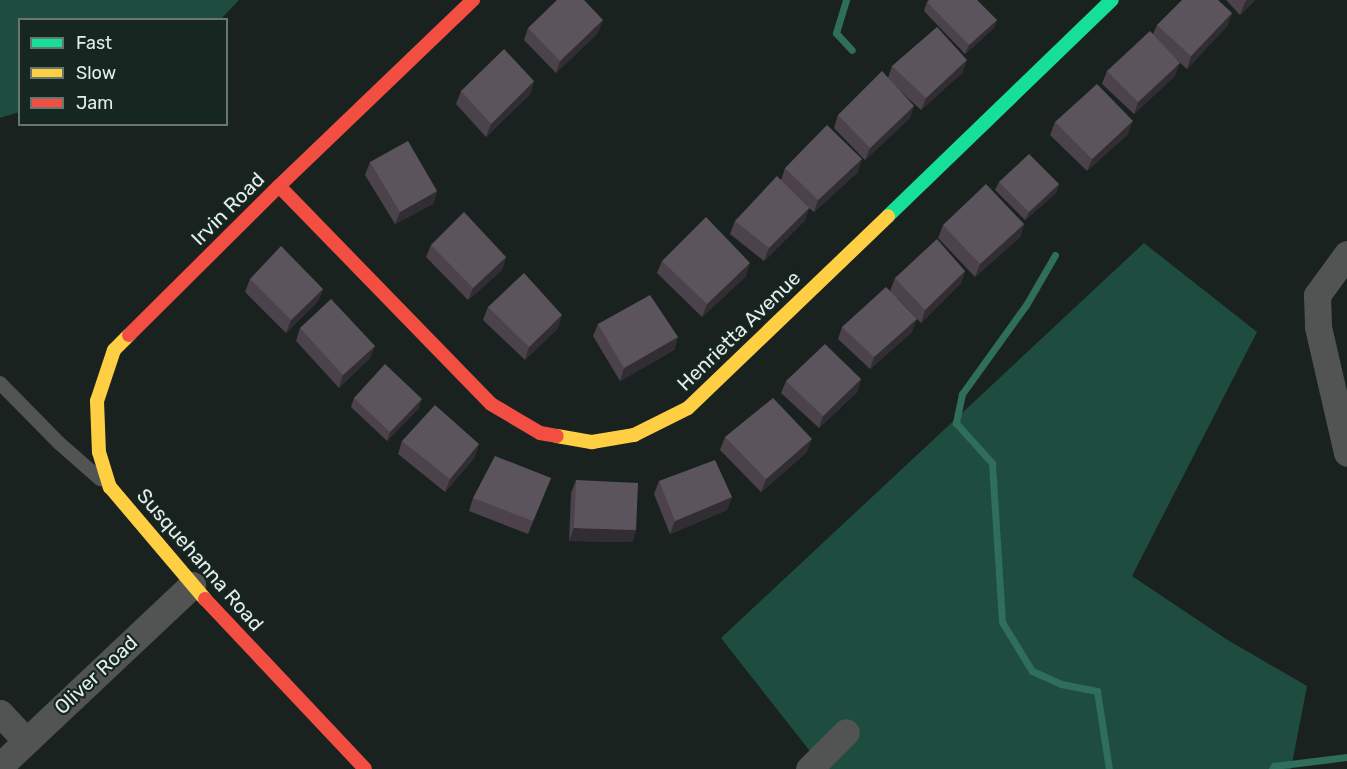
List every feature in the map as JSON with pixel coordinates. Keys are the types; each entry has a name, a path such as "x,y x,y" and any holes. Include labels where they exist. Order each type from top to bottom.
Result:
{"street":[{"name":"Irvin Road","path":"110,488 99,452 97,401 114,350 279,186 473,0"},
{"name":"Henrietta Avenue","path":"279,186 491,404 540,433 592,442 634,435 688,408 1112,0"},
{"path":"1347,254 1317,295 1318,327 1347,453"},
{"name":"Susquehanna Road","path":"110,488 192,585 365,769"},
{"name":"Oliver Road","path":"0,766 192,585"},
{"path":"0,713 26,741"},
{"path":"809,769 846,732"}],"lane":[{"name":"Susquehanna Road","path":"0,383 59,442 110,488"}],"green space":[{"path":"0,0 239,0 222,18 18,18 18,112 0,118"},
{"path":"1144,243 1257,332 1132,576 1226,639 1307,686 1291,769 824,769 721,638"}],"building":[{"path":"557,0 584,0 603,20 560,61 528,28"},
{"path":"929,0 977,0 997,20 969,45 927,2"},
{"path":"1182,0 1218,0 1232,13 1191,56 1157,25"},
{"path":"937,27 967,60 926,98 892,66"},
{"path":"1150,31 1180,63 1138,102 1107,71"},
{"path":"504,49 534,81 491,124 461,91"},
{"path":"882,71 914,106 870,148 838,115"},
{"path":"1097,84 1133,121 1092,159 1055,122"},
{"path":"827,125 862,159 818,200 785,168"},
{"path":"408,141 437,191 400,212 370,162"},
{"path":"1029,154 1059,184 1029,212 999,182"},
{"path":"777,176 809,208 769,248 735,221"},
{"path":"986,184 1024,224 980,264 943,225"},
{"path":"464,212 506,257 473,288 431,245"},
{"path":"706,217 750,263 707,304 662,261"},
{"path":"937,239 965,271 925,310 895,278"},
{"path":"281,246 323,289 291,320 250,279"},
{"path":"524,273 562,315 529,347 488,307"},
{"path":"886,287 917,319 874,357 842,327"},
{"path":"650,295 678,337 624,368 598,324"},
{"path":"331,299 375,346 343,375 300,328"},
{"path":"825,344 861,379 823,416 786,381"},
{"path":"385,364 422,399 390,432 354,398"},
{"path":"773,398 812,439 766,479 725,437"},
{"path":"435,405 479,444 450,479 402,441"},
{"path":"495,456 551,478 533,521 473,498"},
{"path":"715,460 732,497 675,521 659,481"},
{"path":"576,480 638,483 636,530 574,528"}],"waterway":[{"path":"846,0 836,33 852,50"},
{"path":"1055,255 1026,305 962,394 956,423 992,463 1002,622 1032,671 1061,684 1097,691 1109,769"},
{"path":"1272,769 1274,766 1347,757"}],"traffic: fast":[{"path":"888,216 1112,0"}],"traffic: slow":[{"path":"557,436 592,442 634,435 688,408 888,216"},
{"path":"129,335 114,350 97,401 99,452 110,487 205,599"}],"traffic: jam":[{"path":"129,335 279,186 473,0"},
{"path":"279,186 491,404 540,433 557,436"},
{"path":"205,599 365,769"}]}
